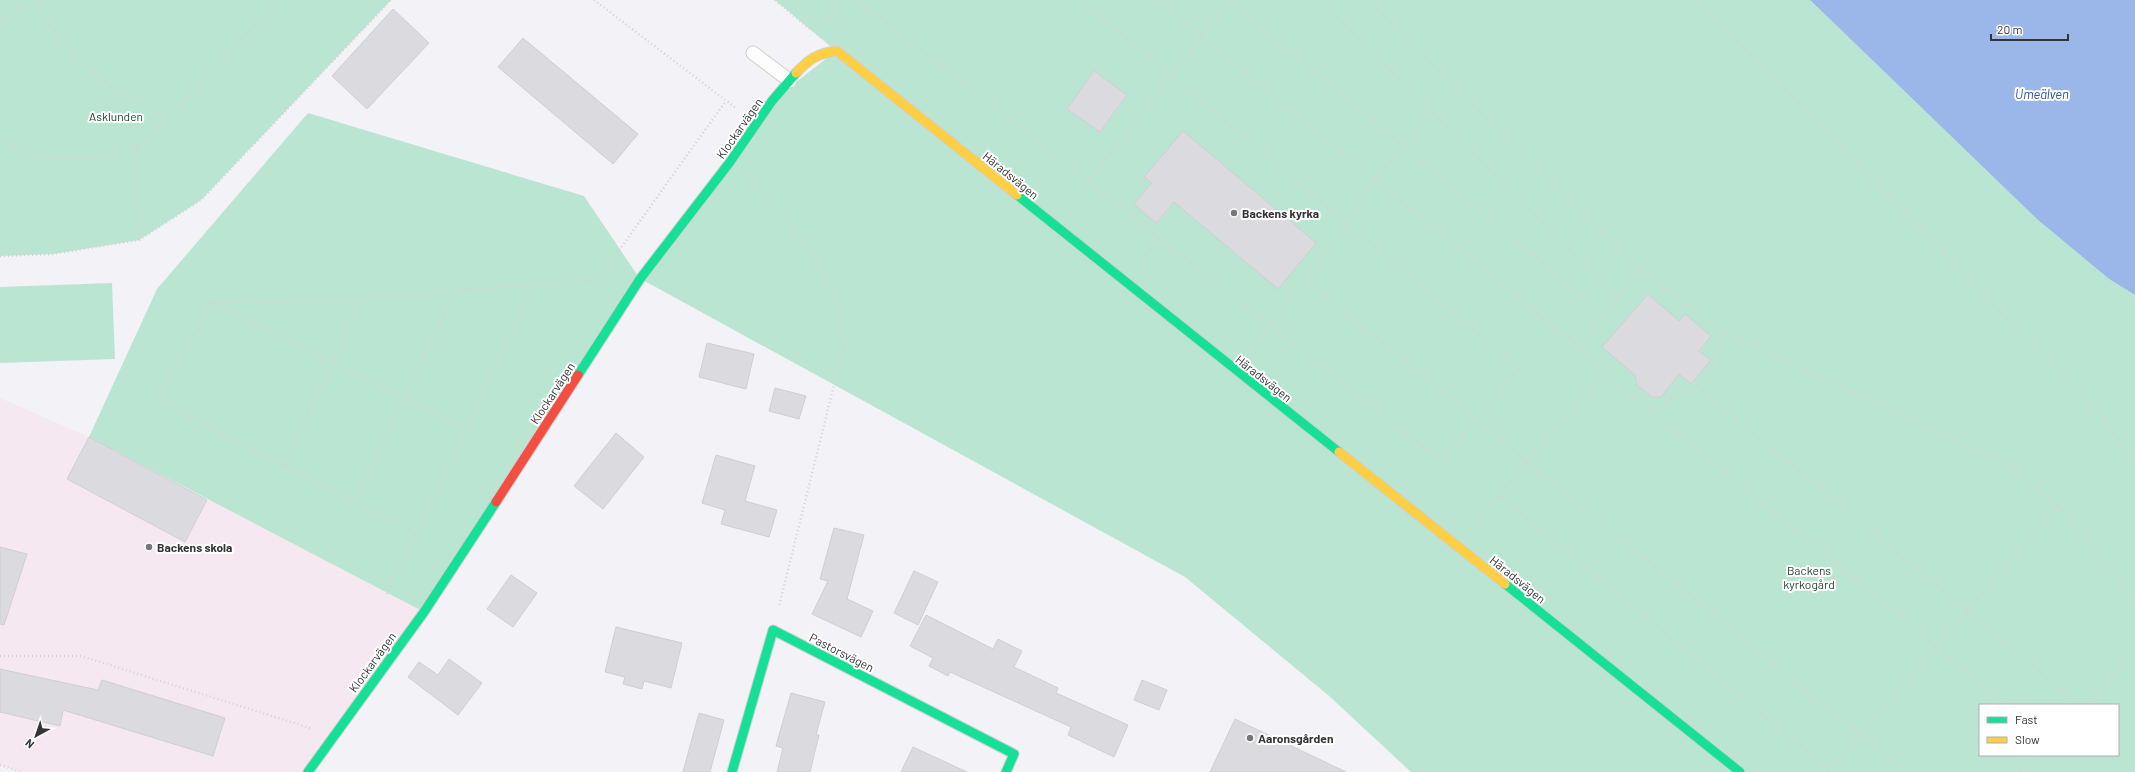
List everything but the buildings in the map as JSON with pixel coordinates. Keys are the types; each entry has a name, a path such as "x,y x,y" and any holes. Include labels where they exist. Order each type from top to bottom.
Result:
{"street":[{"name":"Klockarvägen","path":"308,772 424,612 640,279 790,81 810,60 821,53 837,52"},
{"name":"Häradsvägen","path":"837,52 1740,772"},
{"path":"732,772 773,630"},
{"name":"Pastorsvägen","path":"773,630 1014,754 1006,772"}],"lane":[{"path":"753,53 790,81"}],"path":[{"path":"0,21 36,2 43,0"},
{"path":"0,138 35,153 69,157 108,157 137,146 170,114 279,0"},
{"path":"0,256 53,254 138,240 201,200 391,0"},
{"path":"594,0 756,124"},
{"path":"775,0 815,33 841,0"},
{"path":"858,0 1442,461 1519,369 1081,0"},
{"path":"1157,0 1374,180 1581,348 1604,372 2007,704"},
{"path":"1088,181 1202,38 1230,0 1605,315"},
{"path":"1319,0 1618,297"},
{"path":"1368,0 1640,270 1722,331 2006,464 2058,505 2135,599"},
{"path":"1698,0 2087,401 2135,461"},
{"path":"36,2 51,28 66,49 87,70 114,90 144,108 166,118 170,114"},
{"path":"211,303 362,298 535,284 597,281 726,101"},
{"path":"1235,370 1348,224 1374,180 1432,112"},
{"path":"137,146 138,240"},
{"path":"730,162 769,198 812,253 837,298 844,345 773,630"},
{"path":"1140,264 1160,238"},
{"path":"1581,348 1618,297 1640,270"},
{"path":"1305,279 1905,772"},
{"path":"387,594 535,284"},
{"path":"355,502 456,290"},
{"path":"283,465 362,298"},
{"path":"211,303 466,428"},
{"path":"211,303 158,400 416,534"},
{"path":"1650,410 1697,386 1714,367 1722,331"},
{"path":"1456,545 1604,372"},
{"path":"1697,386 2079,704"},
{"path":"1499,495 1829,771 2058,505"},
{"path":"2084,704 2135,651"},
{"path":"0,656 80,656 334,735"},
{"path":"2019,772 2035,756"},
{"path":"0,765 21,772"}],"shaded area":[{"name":"Backens skola","path":"0,398 89,437 424,612 308,772 21,772 0,765"}],"green space":[{"name":"Asklunden","path":"0,0 391,0 201,200 139,240 53,254 0,256"},
{"name":"Backens kyrkogård","path":"775,0 1810,0 2038,220 2109,279 2135,295 2135,772 1411,772 1328,695 1185,577 641,279 424,612 89,437 157,289 308,113 584,196 640,279 772,101 836,51"},
{"path":"112,283 115,359 0,363 0,287"}],"water":[{"name":"Umeälven","path":"1810,0 2135,0 2135,295 2109,279 2038,220"}],"traffic: fast":[{"path":"578,375 640,279 730,162 772,101 796,73"},
{"path":"1017,195 1339,452"},
{"path":"308,772 424,612 496,502"},
{"path":"1505,584 1740,772"},
{"path":"732,772 773,630 1014,754 1006,772"}],"traffic: slow":[{"path":"796,73 805,64 819,55 837,51 1017,195"},
{"path":"1339,452 1505,584"}],"traffic: jam":[{"path":"496,502 578,375"}],"place":[{"name":"Backens kyrka","path":"1234,213"},
{"name":"Backens skola","path":"149,547"},
{"name":"Aaronsgården","path":"1250,738"}]}
